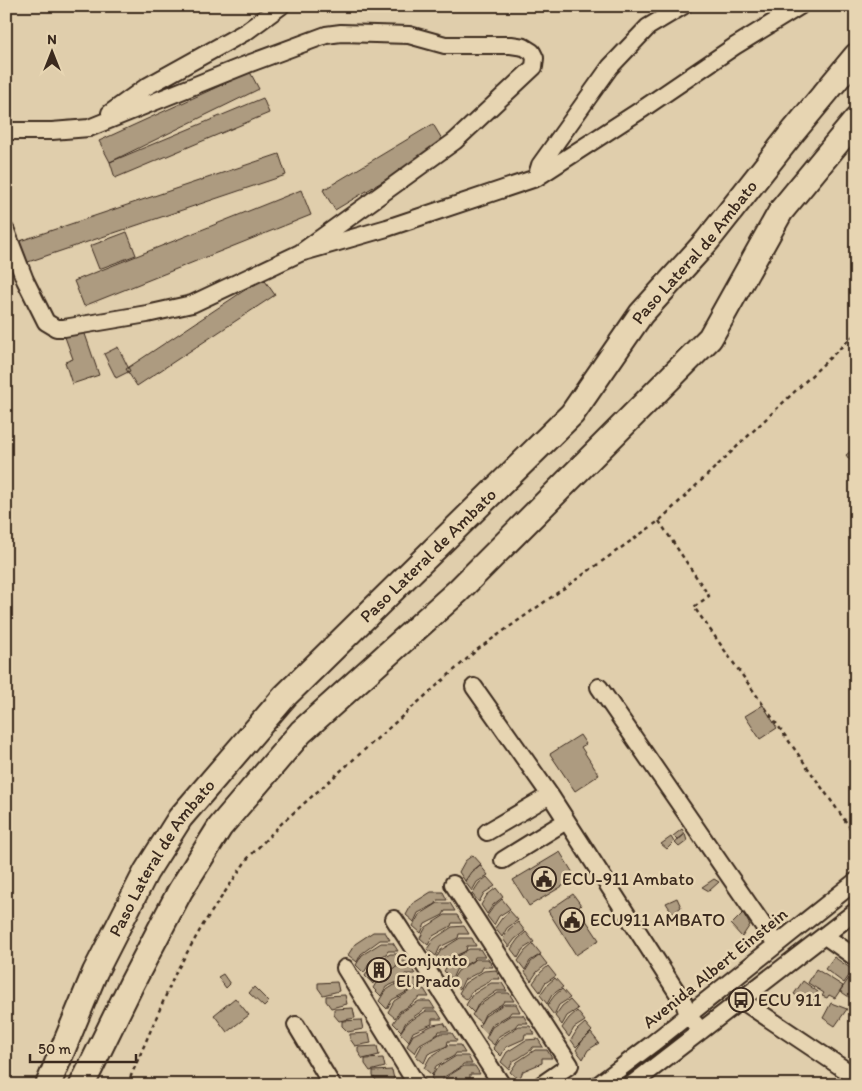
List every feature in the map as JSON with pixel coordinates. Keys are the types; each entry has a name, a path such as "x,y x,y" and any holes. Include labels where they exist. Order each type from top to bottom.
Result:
{"highway":[{"name":"Paso Lateral de Ambato","path":"48,1085 96,972 146,872 180,818 286,696 572,414 641,314 707,241 856,56"},
{"name":"Paso Lateral de Ambato","path":"82,1085 180,891 220,827 301,732 458,591 710,338 780,211 856,120"}],"street":[{"path":"89,128 146,87 247,31 282,6"},
{"path":"536,178 540,165 610,67 648,27 682,6"},
{"path":"6,231 25,280 46,322 56,328 147,314 192,304 300,253 387,228 536,178 735,46 800,6"},
{"path":"6,131 52,131 89,128 248,64 326,36 341,33 409,36 445,45 510,45 524,47 532,52 536,58 534,66 455,141 300,253"},
{"path":"474,687 550,795 684,1003 688,1015 701,1031"},
{"path":"600,687 776,944"},
{"path":"487,832 550,795"},
{"path":"503,860 566,821"},
{"name":"Avenida Albert Einstein","path":"598,1085 856,881"},
{"path":"453,884 570,1065 541,1085"},
{"path":"631,1085 856,911"},
{"path":"394,919 502,1085"},
{"path":"825,936 856,958"},
{"path":"345,968 417,1085"},
{"path":"741,1000 856,1077"},
{"path":"296,1025 332,1085"}],"path":[{"path":"659,521 709,596 694,607 856,836"}],"building":[{"path":"250,72 259,89 110,162 99,141"},
{"path":"263,98 269,113 115,178 110,162"},
{"path":"433,124 445,144 335,210 323,190"},
{"path":"279,154 286,175 25,263 17,242"},
{"path":"301,190 311,215 84,306 74,281"},
{"path":"127,232 136,255 99,269 90,246"},
{"path":"263,278 275,295 137,386 126,369"},
{"path":"84,331 99,375 72,384 65,362 73,359 65,337"},
{"path":"118,347 130,371 116,378 104,354"},
{"path":"851,451 856,458 856,468 846,455"},
{"path":"763,705 777,728 760,739 745,716"},
{"path":"580,735 586,744 581,747 599,775 575,791 550,754"},
{"path":"682,829 685,834 677,840 673,836"},
{"path":"685,834 687,841 679,847 675,843"},
{"path":"671,837 674,842 667,849 661,844"},
{"name":"ECU-911 Ambato","path":"560,852 576,878 529,906 513,880"},
{"path":"473,855 481,864 471,872 465,881 459,872 465,861"},
{"path":"480,865 488,875 477,882 472,891 465,882"},
{"path":"487,877 495,886 484,893 479,902 472,894 479,883"},
{"path":"714,879 719,882 709,891 702,887"},
{"path":"496,888 503,897 493,905 487,914 481,905 487,895"},
{"path":"431,892 443,892 447,900 437,900 436,904 418,913 414,922 406,915 412,904"},
{"path":"573,894 581,905 578,908 599,940 576,955 548,911"},
{"path":"677,898 681,907 673,914 666,903"},
{"path":"502,899 510,909 499,916 494,925 487,916"},
{"path":"438,903 450,903 455,911 445,911 443,915 425,924 421,933 413,926 419,915"},
{"path":"510,911 518,920 507,928 502,937 495,928"},
{"path":"743,913 750,925 742,937 731,925"},
{"path":"445,915 457,915 462,923 452,923 451,926 433,936 428,945 420,938 426,927"},
{"path":"518,922 525,931 509,947 503,939 509,929"},
{"path":"464,926 469,934 459,934 458,938 440,947 436,956 427,949 434,939 452,927"},
{"path":"373,932 385,932 390,940 380,940 361,954 357,962 348,955 355,944"},
{"path":"526,932 534,942 523,949 518,958 511,949"},
{"path":"460,938 472,938 476,946 467,946 466,951 448,959 443,968 435,960 441,950"},
{"path":"381,943 393,943 398,951 388,951 369,964 364,973 356,965 362,955"},
{"path":"533,944 541,954 530,961 525,970 518,961"},
{"path":"469,949 480,949 485,957 475,957 474,960 456,970 452,979 444,971 450,961"},
{"name":"Conjunto El Prado","path":"390,954 402,954 407,962 397,962 396,967 377,975 373,984 365,976 371,966"},
{"path":"540,955 547,964 537,972 531,981 525,972 531,962"},
{"path":"834,957 853,970 844,983 825,969"},
{"path":"476,959 488,959 493,967 483,967 481,971 464,980 460,989 451,982 458,971"},
{"path":"398,966 410,966 415,974 405,974 404,979 386,987 381,996 373,988 379,978"},
{"path":"548,966 556,976 545,983 540,992 533,983"},
{"path":"816,969 843,986 835,998 829,995 827,998 822,996 824,993 808,983"},
{"path":"496,970 500,979 491,979 471,992 467,1000 459,993 465,983 484,971"},
{"path":"223,974 230,984 226,988 218,977"},
{"path":"852,974 856,977 856,994 852,999 840,991"},
{"path":"555,978 563,987 552,995 547,1004 540,995"},
{"path":"404,979 416,979 421,987 411,987 410,990 392,1000 387,1009 379,1001 385,991"},
{"path":"803,981 818,992 809,1005 794,994"},
{"path":"337,982 339,991 323,995 318,988 318,983"},
{"path":"491,983 502,983 507,991 497,991 478,1004 474,1013 466,1005 472,995"},
{"path":"254,987 269,1002 264,1007 249,993"},
{"path":"413,989 424,989 429,997 420,997 400,1011 395,1018 388,1012 394,1001"},
{"path":"562,989 570,998 559,1005 554,1015 547,1006"},
{"path":"498,993 509,993 514,1001 504,1001 485,1014 481,1023 472,1015 479,1005"},
{"path":"345,995 347,1004 331,1008 326,1001 326,996"},
{"path":"235,998 249,1015 227,1032 214,1015"},
{"path":"570,1000 578,1009 567,1016 562,1025 555,1016 562,1006"},
{"path":"419,1001 430,1001 435,1009 425,1009 406,1022 401,1031 393,1023 400,1013"},
{"path":"831,1003 847,1009 835,1026 823,1018"},
{"path":"504,1004 516,1004 520,1012 511,1012 492,1025 487,1034 479,1026 485,1016"},
{"path":"353,1008 355,1018 339,1021 334,1015 334,1009"},
{"path":"426,1011 437,1011 442,1019 432,1019 432,1024 413,1032 409,1041 400,1033 407,1023"},
{"path":"577,1011 585,1021 574,1028 569,1037 562,1028"},
{"path":"511,1015 523,1015 528,1023 518,1023 515,1027 499,1036 494,1045 486,1038 492,1027"},
{"path":"361,1020 363,1029 348,1032 342,1026 342,1021"},
{"path":"444,1023 449,1031 439,1031 438,1034 420,1044 415,1053 407,1046 413,1035 433,1025"},
{"path":"585,1023 592,1031 576,1047 571,1040 577,1030"},
{"path":"519,1026 530,1026 535,1034 525,1034 524,1039 506,1047 501,1056 493,1048 500,1038"},
{"path":"369,1033 371,1043 355,1046 350,1039 350,1034"},
{"path":"441,1033 452,1033 457,1041 448,1041 447,1046 428,1054 424,1063 416,1056 422,1045"},
{"path":"591,1033 599,1043 588,1050 583,1059 576,1050"},
{"path":"538,1039 543,1047 533,1047 513,1061 509,1069 501,1062 507,1052 526,1040"},
{"path":"449,1045 460,1045 465,1053 456,1053 436,1066 432,1075 424,1068 430,1057"},
{"path":"377,1046 379,1055 363,1059 358,1052 358,1047"},
{"path":"535,1050 547,1050 552,1058 542,1058 542,1063 523,1071 519,1080 510,1072 517,1062"},
{"path":"456,1056 468,1056 472,1064 463,1064 444,1077 440,1085 438,1085 431,1078 437,1068"},
{"path":"383,1058 385,1067 370,1071 365,1064 365,1059"},
{"path":"464,1066 475,1066 480,1074 470,1074 470,1079 457,1085 440,1085 445,1078"},
{"path":"392,1070 394,1079 378,1083 373,1076 373,1071"},
{"path":"470,1079 481,1079 485,1085 461,1085"},
{"path":"399,1081 400,1085 380,1085 380,1084"}],"place":[{"name":"ECU-911 Ambato","path":"544,879"},
{"name":"ECU911 AMBATO","path":"572,920"},
{"name":"Conjunto El Prado","path":"379,970"},
{"name":"ECU 911","path":"741,1000"}]}
